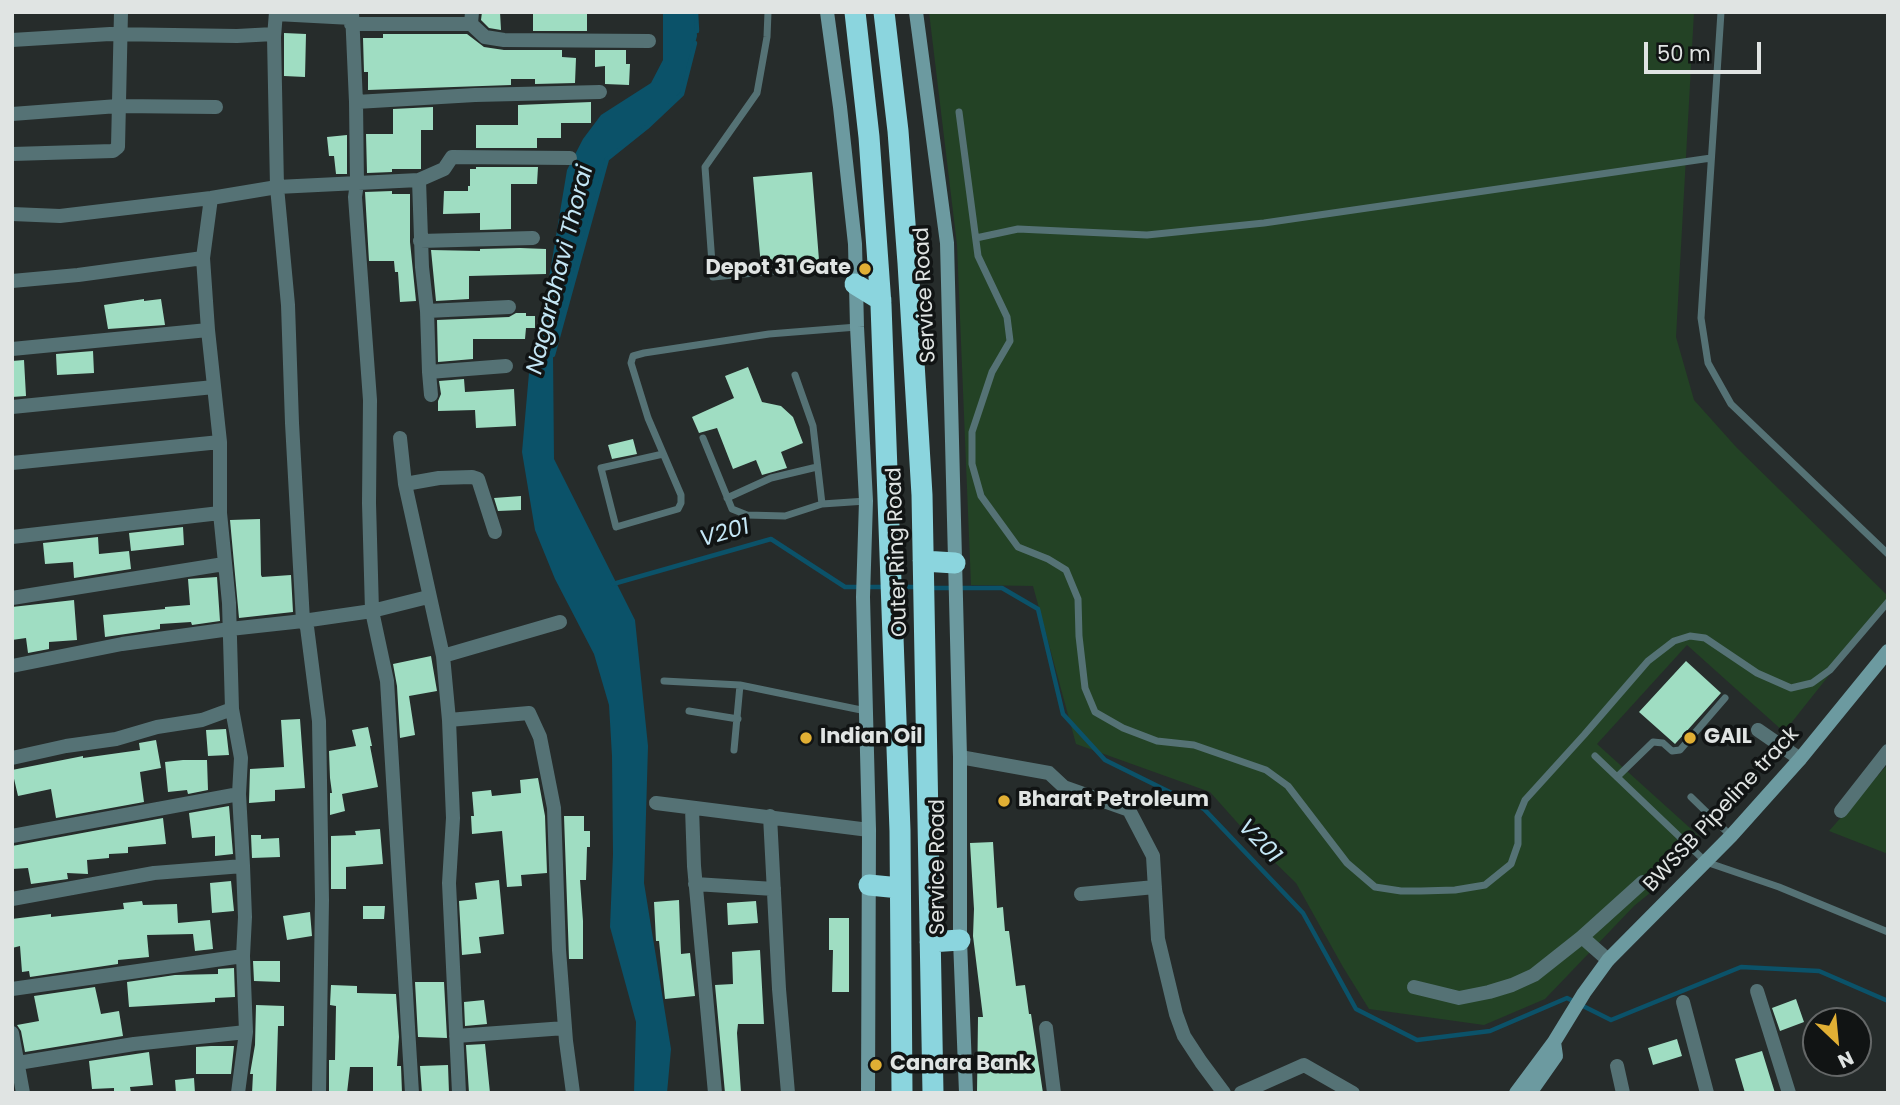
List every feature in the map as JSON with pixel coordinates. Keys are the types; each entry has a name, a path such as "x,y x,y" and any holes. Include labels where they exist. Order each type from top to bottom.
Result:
{"highway":[{"name":"Outer Ring Road","path":"855,12 869,138 881,300 900,888 902,1093"},
{"name":"Outer Ring Road","path":"884,12 908,250 922,495 933,1093"},
{"path":"855,284 881,300"},
{"path":"923,579 955,570"},
{"path":"869,885 900,888"},
{"path":"930,942 960,940"}],"street":[{"path":"12,154 113,150 118,146 121,12"},
{"path":"827,12 855,244 866,501 863,597 869,830 868,1093"},
{"name":"Service Road","path":"916,12 947,243 960,757 960,940 967,1093"},
{"path":"319,1093 322,900 319,721 307,627 303,621 288,305 277,187 274,34 276,13 352,18 471,18 485,37 504,40 649,40"},
{"path":"352,18 356,102 355,197 370,400 372,611 387,681 412,1093"},
{"path":"12,40 121,34 274,34"},
{"path":"356,102 600,92"},
{"path":"12,114 118,106 216,107"},
{"path":"12,215 60,216 211,198 277,187 419,180 444,169 452,157 570,158"},
{"path":"419,180 420,241 431,395"},
{"path":"211,198 203,258 220,442 220,513 229,603 233,709 241,758 239,794 245,917 243,956 246,1032 237,1093"},
{"path":"420,241 533,238"},
{"path":"12,281 203,258"},
{"path":"427,312 509,307"},
{"path":"12,349 208,330"},
{"path":"429,372 506,366"},
{"path":"12,407 214,387"},
{"path":"400,438 405,484 443,656 449,720 453,817 449,883 460,1093"},
{"path":"12,463 220,442"},
{"path":"405,484 439,478 478,479 495,532"},
{"path":"12,537 220,513"},
{"path":"12,598 224,564"},
{"path":"12,666 122,644 372,611 428,597"},
{"path":"443,656 560,621"},
{"name":"BWSSB Pipeline track","path":"1554,1041 1608,960 1731,836 1800,759 1888,651"},
{"path":"12,758 202,720 233,709"},
{"path":"449,720 529,713 540,737 554,808 559,950 573,1093"},
{"path":"1758,730 1800,759"},
{"path":"1841,811 1888,751"},
{"path":"960,757 1049,772 1064,787 1129,810 1153,856 1158,939 1176,1014 1184,1036 1224,1093"},
{"path":"12,836 239,794"},
{"path":"656,803 869,830"},
{"path":"692,808 695,884 715,1093"},
{"path":"770,816 779,989 789,1093"},
{"path":"12,899 155,873 243,866"},
{"path":"1414,987 1459,998 1512,985 1534,975 1582,937 1643,882"},
{"path":"695,884 774,890"},
{"path":"1081,894 1155,887"},
{"path":"1582,937 1608,960"},
{"path":"12,989 243,956"},
{"path":"1757,991 1789,1093"},
{"path":"1683,1002 1707,1093"},
{"path":"456,1037 565,1028"},
{"path":"1046,1028 1054,1093"},
{"path":"18,1063 134,1044 246,1032"},
{"path":"12,1033 23,1093"},
{"path":"1516,1093 1554,1041"},
{"path":"1531,1093 1556,1055 1554,1041"},
{"path":"1241,1093 1304,1065 1353,1093"},
{"path":"1617,1066 1623,1093"}],"lane":[{"path":"768,12 767,37 757,93 705,167 713,277 855,261"},
{"path":"1721,12 1701,318 1708,363 1731,404 1888,554"},
{"path":"959,112 978,257 1007,317 1010,341 992,372 972,432 972,464 981,496 1017,547 1048,559 1066,570 1078,599 1085,688 1095,712 1123,728 1157,741 1194,745 1266,770 1288,786 1347,863 1375,887 1421,891 1455,890 1485,885 1511,864 1518,844 1518,817 1525,800 1647,661 1674,642 1690,636 1705,638 1757,673 1791,688 1812,683 1830,670 1888,602"},
{"path":"976,238 1017,229 1147,235 1264,223 1710,158"},
{"path":"663,454 601,468 615,527 678,509 681,503 681,495 648,418 631,363 633,356 769,334 857,327"},
{"path":"795,374 813,426 822,504"},
{"path":"704,438 732,509 747,515 785,516 822,504 866,501"},
{"path":"727,498 771,478 817,467"},
{"path":"664,681 740,685 866,711"},
{"path":"734,750 740,685"},
{"path":"1617,777 1653,742 1663,743 1672,751 1680,750 1725,698"},
{"path":"690,710 738,719"},
{"path":"1595,756 1706,862 1779,887 1888,932"},
{"path":"1691,797 1731,836"}],"green space":[{"path":"929,12 1694,12 1676,337 1694,400 1737,448 1888,596 1888,601 1784,732 1687,645 1597,744 1700,837 1667,879 1634,906 1545,999 1484,1025 1369,1009 1296,883 1260,848 1210,792 1076,744 1033,586 971,585 957,245"},
{"path":"1888,764 1888,854 1829,831"}],"water":[{"name":"Nagarbhavi Thorai","path":"663,12 696,12 697,36 682,94 645,129 607,159 553,355 554,459 635,620 648,746 644,883 671,1049 667,1093 634,1093 636,1022 610,927 613,854 609,705 594,654 555,579 535,530 522,452 529,373 548,284 567,170 583,139 601,115 651,83 663,60"}],"building":[{"path":"482,12 500,12 501,30 489,28 481,20"},
{"path":"533,12 587,13 587,31 533,31"},
{"path":"284,33 306,34 305,77 284,76"},
{"path":"383,34 467,34 484,47 504,50 562,50 562,57 576,58 575,83 535,84 535,79 511,79 511,85 368,90 368,72 364,72 363,38 383,38"},
{"path":"595,50 626,50 626,64 630,64 629,85 605,84 605,66 595,67"},
{"path":"591,102 591,123 561,123 561,138 537,138 537,148 476,148 476,125 518,125 518,105"},
{"path":"433,107 433,130 421,130 421,169 392,169 392,172 367,173 366,134 393,134 393,109"},
{"path":"347,135 347,174 336,174 334,156 329,156 327,137"},
{"path":"538,167 537,184 511,184 511,229 480,230 480,213 443,214 444,191 468,191 470,169"},
{"path":"812,172 819,260 761,266 753,177"},
{"path":"392,191 392,194 410,194 410,242 416,301 400,302 398,272 395,272 394,261 369,261 365,192"},
{"path":"546,249 546,274 469,276 469,299 436,301 431,250 480,251"},
{"path":"161,299 165,325 108,329 104,305"},
{"path":"516,313 535,316 535,328 526,328 525,339 473,339 473,359 438,362 437,320 509,317"},
{"path":"93,351 94,373 57,375 56,354"},
{"path":"24,360 26,396 12,397 12,361"},
{"path":"748,367 762,402 781,406 793,417 803,443 781,452 787,468 762,475 756,460 733,469 717,428 699,433 692,417 734,398 725,376"},
{"path":"464,379 465,392 514,389 516,426 476,428 475,410 438,411 441,394 439,381"},
{"path":"633,439 637,454 612,459 608,445"},
{"path":"521,496 521,510 498,511 494,498"},
{"path":"260,519 261,575 291,575 293,612 239,618 230,520"},
{"path":"183,527 184,545 131,551 129,533"},
{"path":"98,537 99,554 129,551 131,569 74,578 73,562 45,564 43,543"},
{"path":"217,577 220,621 192,625 191,622 160,624 160,629 105,637 103,615 190,605 188,579"},
{"path":"74,600 77,640 49,642 49,649 28,653 26,638 12,640 12,607"},
{"path":"431,656 437,691 409,696 415,735 400,738 393,664"},
{"path":"1686,661 1721,693 1675,744 1639,712"},
{"path":"300,719 305,788 275,790 275,801 249,803 250,769 284,767 281,720"},
{"path":"368,727 378,787 342,794 345,811 330,815 332,793 329,751 356,746 352,730"},
{"path":"226,729 229,755 208,756 206,730"},
{"path":"156,740 161,768 140,772 144,802 56,818 51,789 18,796 12,770 83,756 140,750 139,743"},
{"path":"207,760 208,790 188,794 187,790 168,792 165,762"},
{"path":"538,778 545,816 547,873 521,875 522,886 507,887 502,831 472,834 472,792 491,790 492,796 521,793 520,780"},
{"path":"229,806 233,854 215,856 215,836 192,838 189,813"},
{"path":"564,816 584,816 584,831 590,831 586,880 580,880 583,959 569,959"},
{"path":"163,818 166,844 128,847 128,853 109,854 109,858 87,860 88,874 67,873 68,879 31,884 28,868 12,869 12,846"},
{"path":"380,829 383,864 346,867 346,889 331,889 331,836 356,835 355,831"},
{"path":"251,835 261,835 261,839 279,838 280,857 252,858"},
{"path":"993,842 997,908 1003,907 1005,931 1009,931 1016,986 1025,985 1043,1093 977,1093 978,1017 983,1017 973,936 970,843"},
{"path":"499,880 504,934 479,937 481,953 462,955 459,901 477,899 475,883"},
{"path":"231,881 234,911 212,913 210,883"},
{"path":"679,900 681,954 690,953 695,996 665,999 659,941 656,941 654,902"},
{"path":"142,901 143,905 177,904 178,923 210,920 213,949 195,951 193,934 147,935 149,957 118,960 118,964 30,977 29,971 22,972 20,946 12,948 12,919 124,909 123,903"},
{"path":"756,901 758,923 728,925 727,903"},
{"path":"363,906 385,906 384,919 363,919"},
{"path":"310,912 312,936 287,940 283,916"},
{"path":"829,918 849,918 849,992 832,992 833,950 829,950"},
{"path":"760,950 764,1024 738,1024 741,1093 725,1093 715,985 733,984 732,952"},
{"path":"253,961 280,961 280,982 254,981"},
{"path":"234,968 235,997 215,998 215,1002 129,1007 127,982 175,975 218,974 218,969"},
{"path":"415,982 444,982 447,1038 418,1037"},
{"path":"331,985 357,986 357,993 396,994 399,1037 397,1066 401,1066 402,1093 373,1093 373,1067 350,1067 347,1093 329,1093 329,1060 335,1060 336,1006 330,1005"},
{"path":"95,987 101,1014 119,1011 123,1036 25,1052 21,1031 17,1025 39,1021 34,996"},
{"path":"1796,999 1802,1023 1780,1031 1772,1008"},
{"path":"484,1000 487,1024 465,1026 464,1002"},
{"path":"256,1005 284,1006 284,1026 278,1026 276,1093 252,1093 253,1074 250,1074 255,1045"},
{"path":"1677,1039 1682,1056 1653,1065 1648,1048"},
{"path":"485,1044 490,1093 469,1093 466,1045"},
{"path":"234,1046 231,1074 196,1074 196,1047"},
{"path":"1762,1051 1775,1093 1745,1093 1735,1059"},
{"path":"149,1052 153,1085 130,1087 131,1093 114,1093 114,1088 92,1089 89,1061"},
{"path":"448,1065 449,1093 422,1093 420,1066"},
{"path":"194,1078 195,1093 176,1093 175,1080"}],"waterway":[{"name":"Nagarbhavi Thorai","path":"696,12 697,31"},
{"name":"Nagarbhavi Thorai","path":"553,355 607,159 682,94 695,43"},
{"name":"V201","path":"613,584 771,539 845,587 884,587"},
{"name":"V201","path":"897,587 916,587"},
{"name":"V201","path":"928,588 1002,588 1038,609 1063,714 1105,760 1204,809 1303,913 1356,1009 1417,1040 1490,1031 1567,998 1611,1020 1741,967 1819,971 1888,1001"}],"place":[{"name":"Depot 31 Gate","path":"865,269"},
{"name":"Indian Oil","path":"806,738"},
{"name":"GAIL","path":"1690,738"},
{"name":"Bharat Petroleum","path":"1004,801"},
{"name":"Canara Bank","path":"876,1065"}]}
